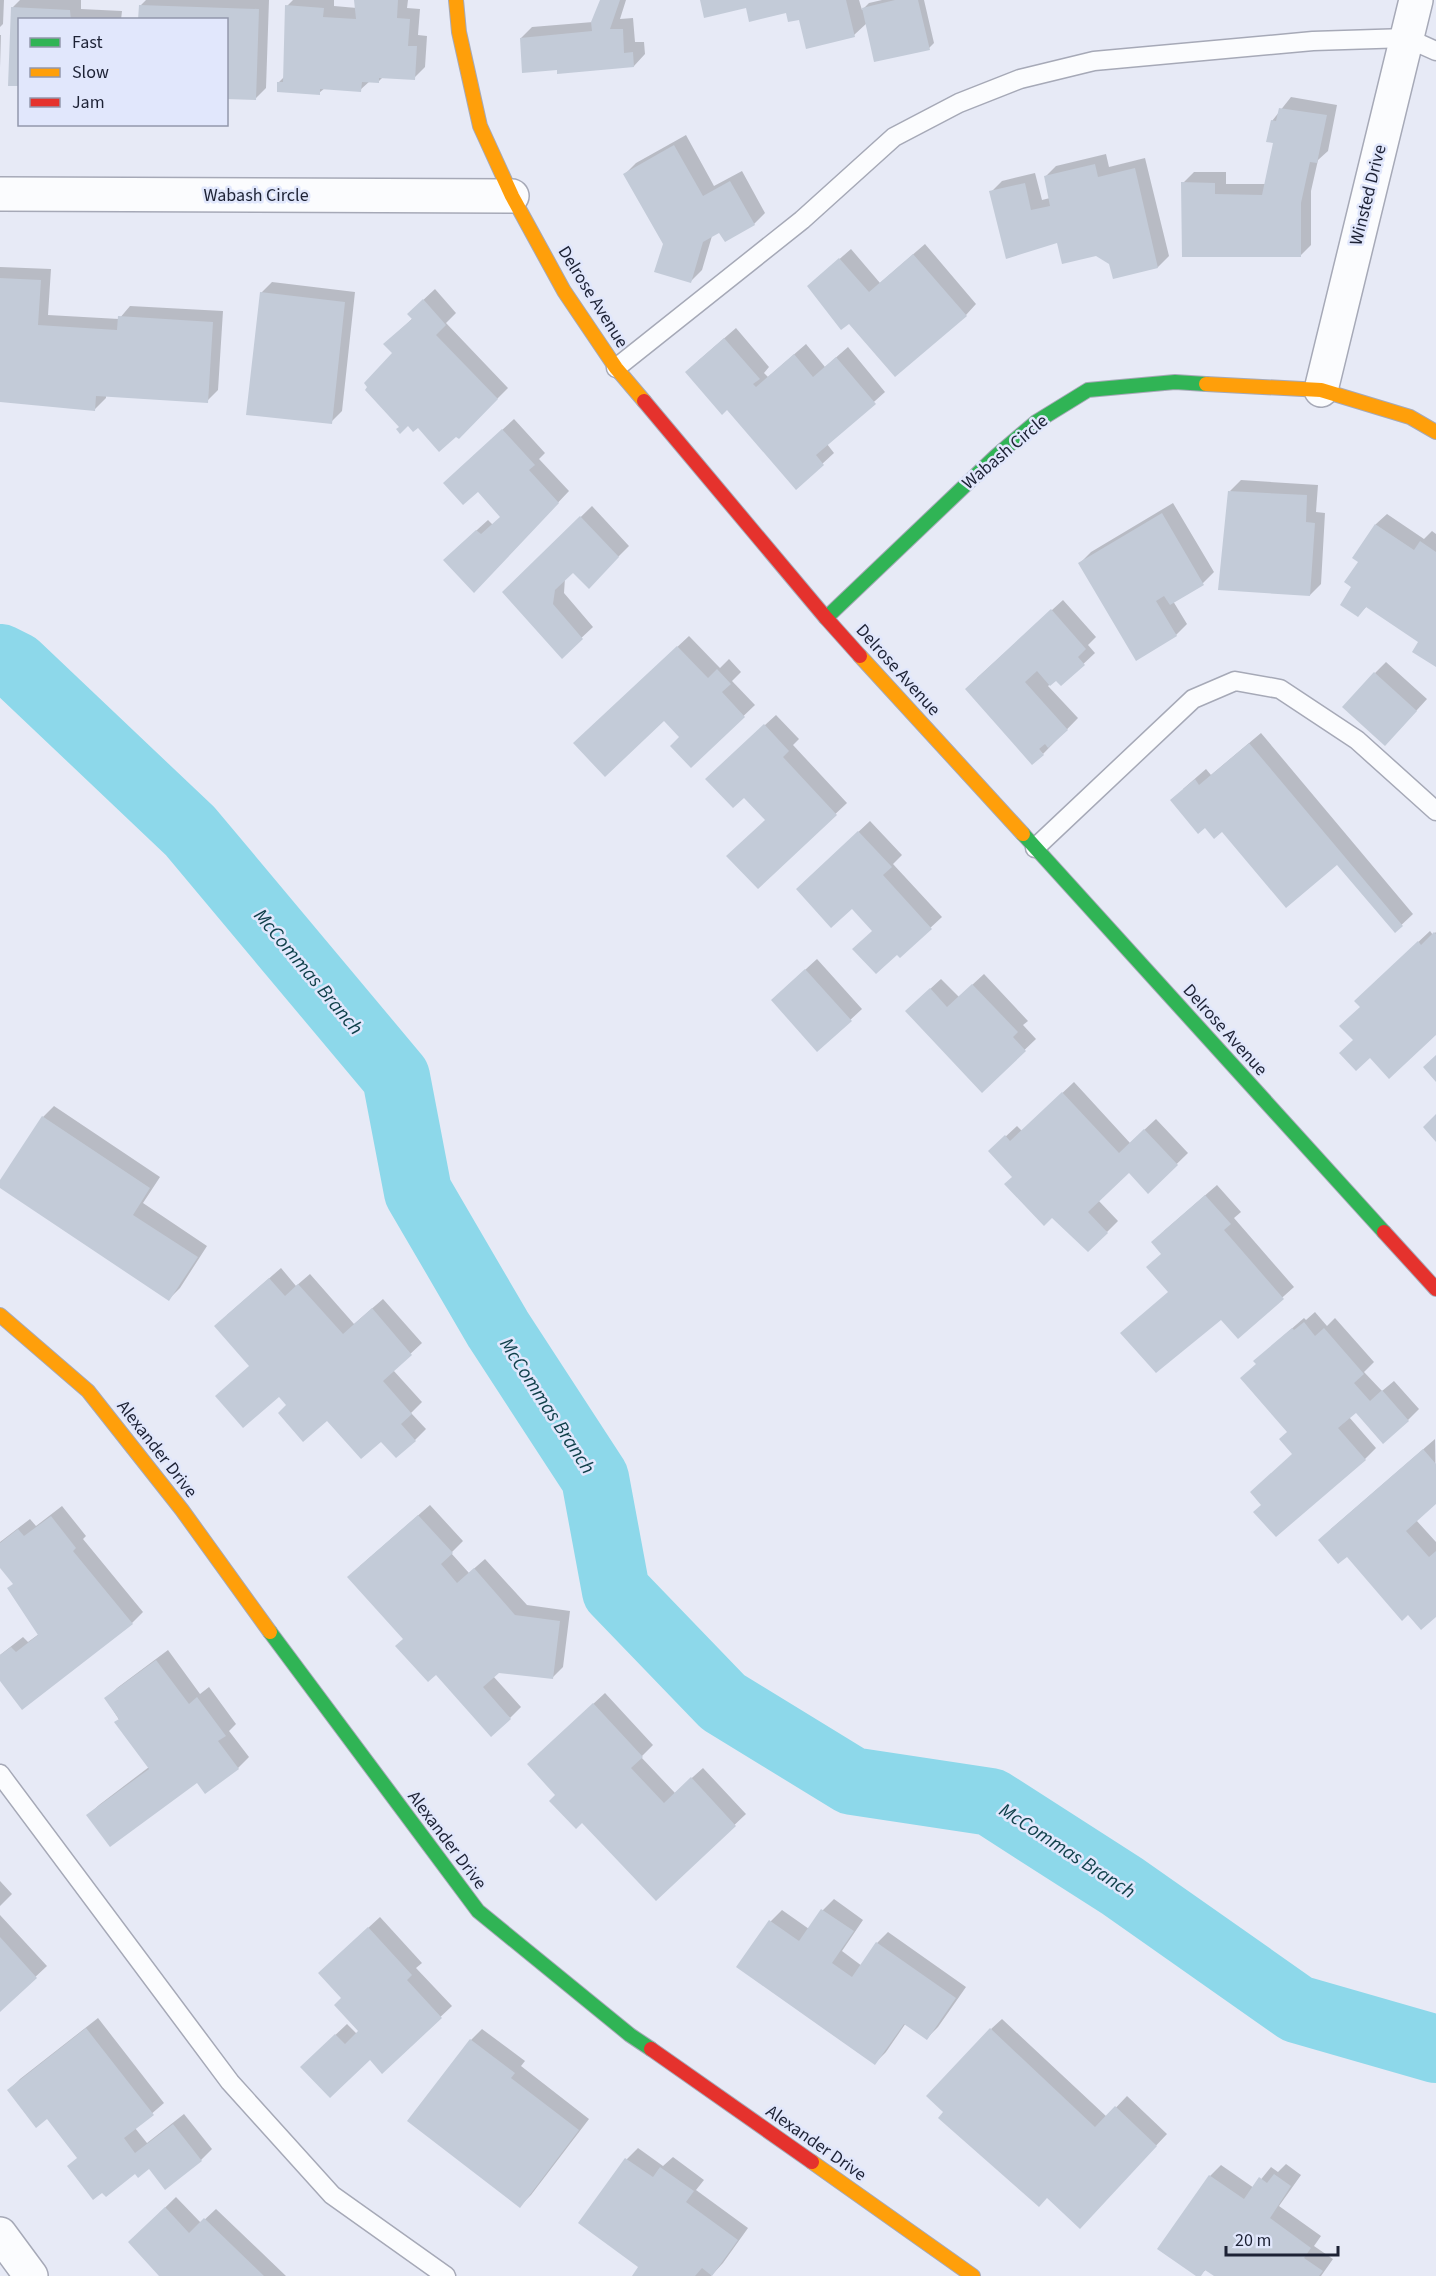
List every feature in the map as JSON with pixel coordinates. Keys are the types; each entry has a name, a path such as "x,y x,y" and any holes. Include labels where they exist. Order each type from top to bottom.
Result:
{"street":[{"name":"Delrose Avenue","path":"456,0 459,32 480,126 512,196 564,291 616,368 826,618 1436,1290"},
{"name":"Winsted Drive","path":"1321,390 1416,0"},
{"name":"Wabash Circle","path":"0,194 512,196"},
{"name":"Wabash Circle","path":"826,618 996,456 1036,422 1088,390 1175,382 1321,390 1410,417 1436,432"},
{"name":"Alexander Drive","path":"0,1315 88,1391 182,1510 243,1596 478,1911 630,2036 668,2060 973,2276"},
{"path":"0,2234 31,2276"}],"lane":[{"path":"616,368 802,220 894,138 959,103 1020,79 1094,61 1312,41 1407,38 1436,51"},
{"path":"1035,848 1193,699 1235,681 1280,689 1357,740 1436,811"},
{"path":"0,1774 230,2082 332,2195 446,2276"}],"building":[{"path":"354,0 398,0 397,18 410,19 408,46 417,46 415,80 379,78 379,83 362,82 361,92 320,89 320,95 277,92 277,82 283,82 285,5 324,8 323,17 356,19"},
{"path":"600,0 620,0 610,29 623,29 624,53 633,52 634,67 557,74 557,70 522,73 520,38 592,31 591,22"},
{"path":"700,0 846,0 855,37 806,49 799,20 788,22 786,13 749,22 746,8 704,18"},
{"path":"895,0 918,0 930,50 874,62 862,8"},
{"path":"139,5 259,9 256,100 228,99 228,18 138,18"},
{"path":"11,7 70,10 71,18 18,18 18,86 8,86"},
{"path":"1279,108 1327,115 1317,163 1310,162 1301,203 1301,257 1182,257 1181,182 1215,183 1215,194 1262,195 1273,143 1266,142 1271,120 1276,121"},
{"path":"674,145 703,196 730,181 755,225 725,242 719,233 703,242 691,283 654,272 663,244 623,174"},
{"path":"1095,164 1098,177 1135,168 1158,268 1113,279 1109,264 1096,256 1062,264 1057,243 1006,259 989,191 1025,183 1031,210 1050,206 1044,176"},
{"path":"913,254 967,316 895,377 849,324 841,330 807,286 839,258 869,292"},
{"path":"0,278 41,280 38,325 117,330 118,316 213,322 208,403 96,396 95,411 0,402"},
{"path":"260,292 345,302 332,424 246,415"},
{"path":"423,299 446,325 436,335 498,399 459,439 456,437 439,452 418,428 413,432 408,426 400,434 396,429 399,427 365,390 367,387 364,383 392,353 383,344 412,319 407,314"},
{"path":"724,338 760,379 753,384 756,387 794,354 813,377 836,357 876,404 816,455 824,465 796,490 727,410 722,415 685,372"},
{"path":"502,429 535,465 529,470 559,503 474,593 443,560 476,530 481,534 500,517 478,492 463,505 443,483"},
{"path":"1228,491 1307,495 1306,522 1315,523 1310,596 1218,590"},
{"path":"1162,513 1204,585 1170,605 1164,596 1156,601 1177,636 1136,661 1078,563"},
{"path":"580,516 619,557 589,589 573,573 555,590 553,604 583,639 562,659 502,592"},
{"path":"1375,524 1414,550 1420,541 1436,552 1436,667 1412,652 1418,642 1366,607 1358,617 1340,605 1351,587 1344,582 1358,562 1352,558"},
{"path":"1051,609 1086,649 1078,657 1085,665 1061,686 1056,681 1050,686 1037,671 1025,682 1068,730 1048,748 1045,744 1039,749 1044,755 1032,765 965,689"},
{"path":"677,646 708,678 717,669 731,684 722,692 745,717 691,768 670,746 679,737 664,721 605,777 573,743"},
{"path":"1374,672 1417,711 1385,746 1342,707"},
{"path":"764,724 789,751 783,757 837,815 758,889 726,856 765,820 744,798 733,808 705,779"},
{"path":"1249,743 1403,926 1395,933 1337,865 1286,908 1222,832 1214,839 1205,828 1198,834 1170,800 1195,779 1199,785"},
{"path":"858,831 892,867 883,875 932,929 900,958 897,955 876,974 852,949 872,931 852,909 831,928 796,889"},
{"path":"1434,932 1436,934 1436,1035 1389,1079 1370,1058 1356,1071 1339,1053 1353,1040 1339,1026 1360,1007 1354,1001 1418,941 1421,945"},
{"path":"805,969 852,1021 817,1052 771,1000"},
{"path":"972,984 1018,1032 1013,1037 1026,1051 982,1093 905,1011 930,988 947,1007"},
{"path":"1436,1055 1436,1082 1423,1067"},
{"path":"1062,1092 1119,1153 1144,1129 1178,1165 1148,1194 1129,1173 1088,1212 1108,1233 1088,1252 1052,1218 1044,1226 1004,1184 1012,1177 988,1151 1005,1135 1010,1141"},
{"path":"1436,1114 1436,1142 1423,1127"},
{"path":"42,1116 150,1188 133,1215 198,1257 169,1301 0,1188 0,1180"},
{"path":"1205,1195 1231,1224 1224,1230 1284,1299 1238,1339 1221,1320 1156,1373 1120,1333 1168,1292 1146,1267 1161,1254 1151,1242"},
{"path":"269,1278 285,1296 298,1284 343,1334 372,1308 412,1355 383,1381 412,1414 401,1424 416,1441 396,1458 381,1442 361,1459 327,1421 303,1442 278,1413 286,1405 279,1397 243,1428 215,1396 249,1366 214,1326"},
{"path":"1304,1322 1315,1336 1324,1328 1364,1374 1354,1383 1370,1401 1382,1390 1409,1421 1383,1444 1356,1413 1338,1428 1366,1460 1276,1537 1253,1512 1261,1505 1250,1492 1292,1454 1279,1439 1287,1432 1240,1378 1256,1364 1253,1361 1292,1328 1294,1330"},
{"path":"1423,1449 1436,1464 1436,1504 1406,1531 1429,1557 1436,1551 1436,1617 1421,1630 1408,1615 1402,1621 1347,1557 1338,1564 1318,1540"},
{"path":"418,1515 453,1553 441,1564 457,1583 474,1568 515,1615 560,1621 553,1679 499,1673 483,1687 511,1719 491,1737 436,1675 428,1682 395,1646 403,1639 347,1577"},
{"path":"51,1516 76,1548 73,1551 133,1624 22,1710 0,1681 0,1655 11,1647 16,1652 38,1635 7,1588 13,1584 0,1568 0,1543 18,1529 24,1536"},
{"path":"156,1660 189,1704 197,1697 226,1736 218,1741 239,1769 205,1794 197,1783 110,1847 86,1815 149,1769 114,1722 119,1719 104,1698"},
{"path":"593,1703 643,1757 631,1768 664,1803 691,1777 736,1826 656,1901 582,1823 576,1829 549,1801 555,1795 527,1764"},
{"path":"821,1909 854,1931 832,1963 852,1977 876,1942 956,1998 927,2040 904,2024 875,2065 736,1967 769,1920 799,1941"},
{"path":"368,1927 412,1975 407,1980 442,2018 382,2074 370,2060 330,2098 300,2067 335,2034 345,2044 358,2031 334,2005 341,1998 318,1973"},
{"path":"0,1937 37,1978 0,2012"},
{"path":"86,2028 154,2115 124,2138 135,2153 173,2124 202,2161 165,2190 149,2169 138,2178 135,2174 106,2197 102,2193 93,2200 67,2166 77,2158 47,2119 36,2128 7,2090"},
{"path":"990,2028 1095,2127 1115,2106 1157,2146 1080,2229 1047,2198 1039,2207 938,2118 943,2112 926,2096"},
{"path":"470,2039 515,2073 511,2078 579,2130 520,2208 407,2121"},
{"path":"625,2158 653,2177 660,2167 694,2191 686,2202 738,2240 712,2276 702,2268 695,2276 632,2276 638,2267 578,2223"},
{"path":"1274,2174 1291,2186 1270,2218 1311,2248 1304,2258 1323,2271 1319,2276 1214,2276 1205,2270 1201,2276 1196,2276 1157,2249 1209,2175 1244,2199 1259,2177 1267,2183"},
{"path":"165,2207 189,2233 204,2218 264,2276 159,2276 128,2242"}],"waterway":[{"name":"McCommas Branch","path":"0,658 16,666 190,831 396,1077 418,1192 498,1329 595,1478 616,1591 723,1702 852,1781 991,1802 1122,1886 1297,2009 1436,2049"}],"traffic: fast":[{"path":"826,618 996,456 1036,422 1088,390 1175,382 1206,384"},
{"path":"1023,834 1384,1232"},
{"path":"270,1632 478,1911 630,2035 651,2049"}],"traffic: slow":[{"path":"456,0 459,32 480,126 512,196 564,291 616,368 644,401"},
{"path":"1206,384 1321,390 1410,417 1436,432"},
{"path":"860,656 1023,834"},
{"path":"0,1315 88,1391 182,1510 270,1632"},
{"path":"812,2162 973,2276"}],"traffic: jam":[{"path":"644,401 860,656"},
{"path":"1384,1232 1436,1289"},
{"path":"651,2049 812,2162"}]}
